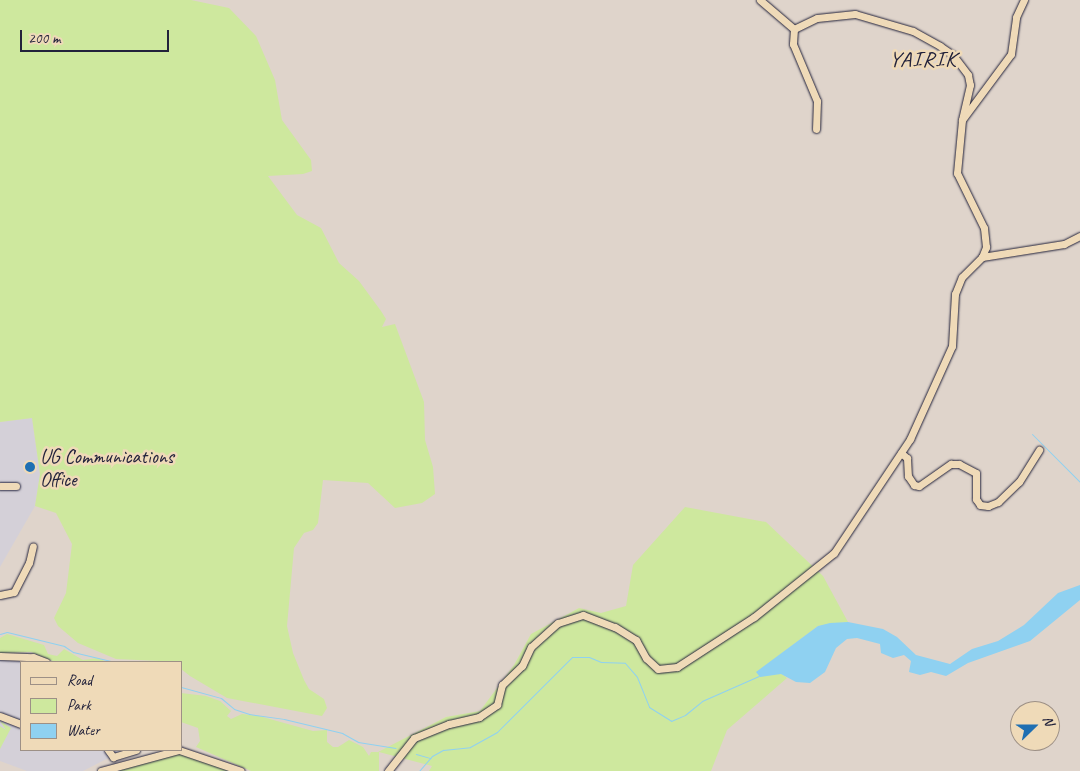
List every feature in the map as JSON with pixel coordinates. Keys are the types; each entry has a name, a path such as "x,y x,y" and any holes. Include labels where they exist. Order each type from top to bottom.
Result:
{"street":[{"path":"760,0 794,29"},
{"path":"962,120 1011,54 1016,17 1024,0"},
{"path":"794,29 817,18 855,14 913,31 953,55 968,75 970,85 962,120 958,173 984,228 986,239 982,257"},
{"path":"794,29 793,44 817,101 816,129"},
{"path":"388,771 414,738 449,724 479,717 497,705 502,685 522,666 531,647 558,623 579,614 615,627 636,640 646,658 658,669 677,667 689,661 760,613 834,554 901,454 952,346 956,294 968,269 982,257 1064,244 1080,236"},
{"path":"901,454 907,458 908,476 914,485 919,486 951,464 959,464 976,473 976,499 980,505 988,506 998,502 1019,482 1039,450"},
{"path":"0,486 16,486"},
{"path":"0,595 14,592 29,563 33,546"},
{"path":"0,656 33,657 43,661"},
{"path":"0,716 20,724"},
{"path":"184,748 241,771"},
{"path":"109,751 112,756 132,751"},
{"path":"101,771 168,751"}],"shaded area":[{"path":"32,418 40,474 35,506 0,567 0,422"},
{"path":"0,655 25,655 40,661 20,661 20,751 122,751 83,771 27,771 0,761"}],"green space":[{"path":"0,0 191,0 229,8 256,36 275,80 282,120 311,160 312,171 303,174 268,176 297,215 321,228 339,263 359,281 386,319 382,327 395,324 424,402 425,440 433,467 435,494 422,503 395,508 368,483 323,480 318,523 313,530 304,533 294,548 287,626 293,653 304,680 309,689 324,699 327,708 322,716 227,698 182,670 182,661 116,659 78,643 58,626 54,618 66,593 72,544 56,513 35,506 40,474 32,418 0,422"},
{"path":"685,507 766,522 823,576 848,622 818,626 757,672 782,674 787,678 727,730 711,771 429,771 432,766 379,752 379,771 251,771 196,747 200,741 198,728 182,722 182,693 206,696 220,701 231,711 227,716 231,719 242,714 259,716 313,731 327,730 327,742 333,747 338,747 349,740 363,747 369,756 371,752 378,752 446,717 480,711 514,665 531,634 579,608 601,613 626,606 633,565"},
{"path":"7,634 44,645 48,654 57,656 64,649 83,660 98,658 105,661 53,661 31,652 0,653 0,638"},
{"path":"0,721 11,728 0,749 0,726 6,730"},
{"path":"182,753 230,771 118,771 140,761"}],"water":[{"path":"1080,585 1080,600 1030,641 968,663 946,676 931,672 920,675 909,672 911,661 904,655 893,658 881,653 880,644 857,638 847,639 836,648 825,672 810,683 796,682 781,674 760,677 756,672 818,626 848,622 883,629 897,637 916,655 950,664 972,649 998,641 1024,625 1058,593"}],"waterway":[{"path":"1032,434 1080,482"},
{"path":"0,634 7,632 64,646 73,652 111,661"},
{"path":"419,771 432,756 443,750 470,747 497,732 572,657 589,657 601,662 625,663 637,677 649,707 671,721 685,715 702,701 759,676"},
{"path":"182,687 221,698 234,709 249,714 284,719 342,733 358,742 396,748"},
{"path":"416,754 430,758"}],"place":[{"name":"UG Communications Office","path":"30,467"}],"district":[{"name":"YAIRIK","path":"923,60"}]}
